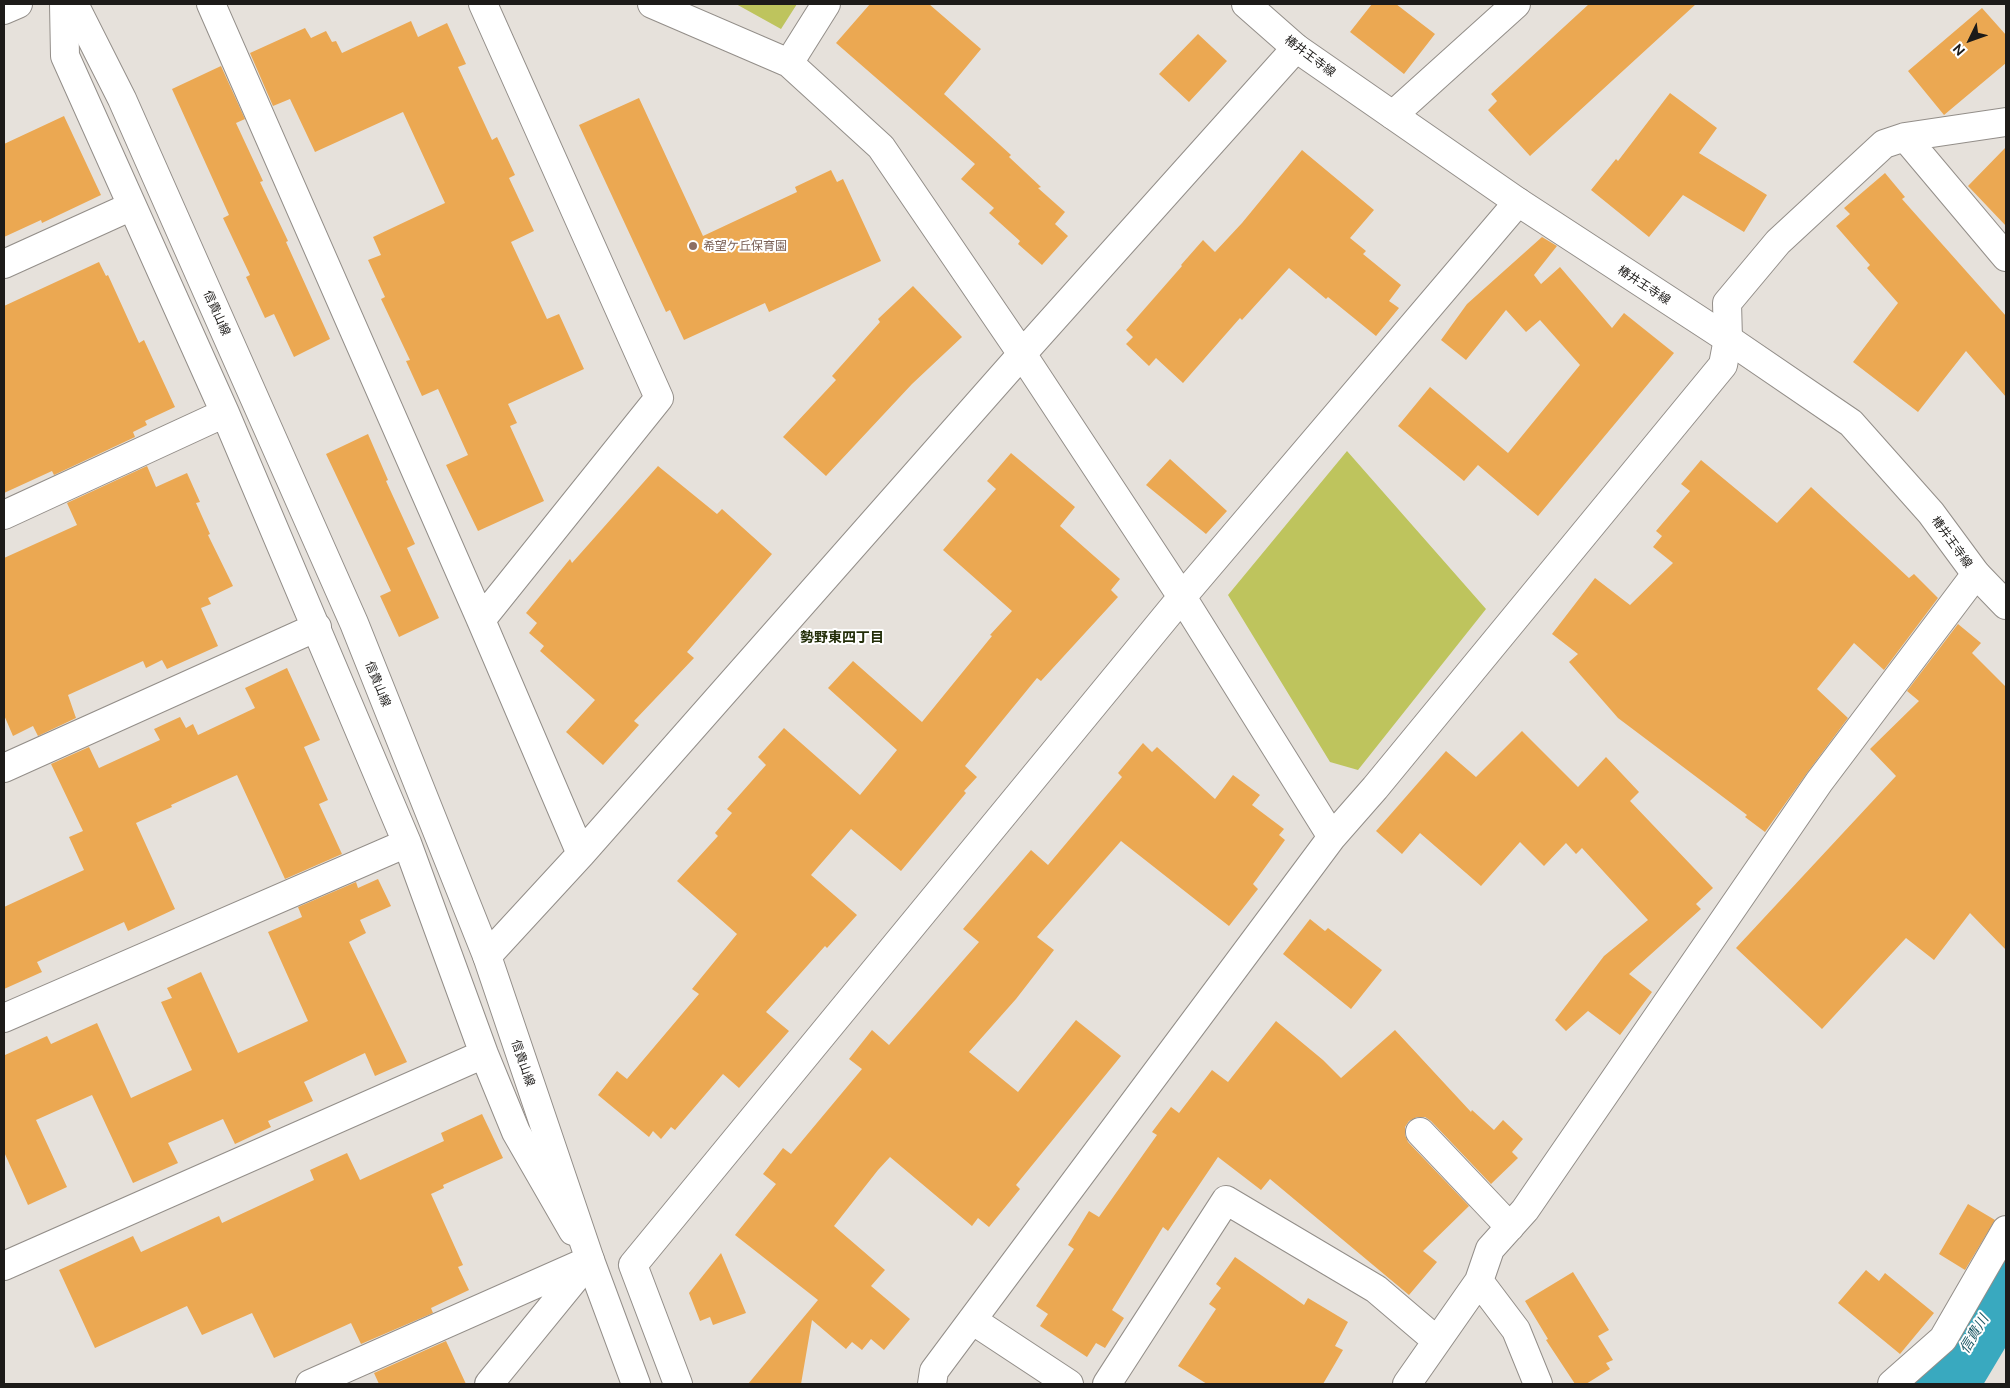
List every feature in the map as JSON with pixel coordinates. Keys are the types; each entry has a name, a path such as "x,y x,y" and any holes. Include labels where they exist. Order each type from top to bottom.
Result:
{"street":[{"path":"4,10 18,4"},
{"path":"64,4 65,56 225,413 317,628 407,843 484,1054 516,1132 590,1260"},
{"name":"信貴山線","path":"74,4 122,99 354,623 487,956 590,1260 636,1384"},
{"path":"211,4 481,620 580,854"},
{"path":"481,620 659,398 483,4"},
{"path":"652,4 789,63 881,147 1022,354 1182,597 1332,837"},
{"path":"789,63 826,4"},
{"name":"椿井王寺線","path":"1246,4 1296,48 1393,116 1518,202 1851,423 1931,513 1976,574 2006,605"},
{"path":"1393,116 1516,4"},
{"path":"487,956 580,854 1022,354 1296,48"},
{"path":"932,1384 934,1371 1332,837 1394,766 1723,365 1728,340 1727,303 1778,242 1884,144 1905,136 2006,122"},
{"path":"1905,136 2006,257"},
{"path":"678,1384 633,1265 1182,597 1518,202"},
{"path":"4,264 132,206"},
{"path":"4,515 225,413"},
{"path":"1407,1384 1479,1281 1490,1249 1525,1210 1819,782 1976,574"},
{"path":"4,768 317,628"},
{"path":"4,1018 407,843"},
{"path":"4,1266 484,1054"},
{"path":"1420,1132 1510,1227"},
{"path":"1107,1384 1226,1200 1376,1289 1437,1341"},
{"path":"1892,1384 1944,1339 2006,1230"},
{"path":"310,1384 590,1260"},
{"path":"489,1384 590,1260"},
{"path":"1479,1281 1516,1330 1538,1384"},
{"path":"972,1320 1069,1384"}],"green space":[{"path":"736,4 797,4 781,29"},
{"path":"1347,451 1486,609 1358,770 1330,762 1228,595"}],"building":[{"path":"870,4 929,4 981,49 944,94 1011,155 1009,157 1041,187 1038,188 1065,212 1055,224 1068,236 1042,265 1018,244 1020,241 989,213 994,208 961,179 975,164 836,43"},
{"path":"1372,4 1396,4 1435,34 1404,74 1350,32"},
{"path":"1589,4 1696,4 1530,156 1488,110 1497,101 1491,94"},
{"path":"1982,8 2006,35 2006,63 1944,115 1908,71"},
{"path":"411,21 418,37 447,23 466,64 458,67 492,140 497,137 515,175 509,178 534,231 511,242 547,319 559,314 584,369 508,404 517,423 510,426 544,501 478,531 446,465 468,455 438,389 422,396 406,361 410,360 381,299 385,297 368,260 381,255 373,237 445,203 403,112 315,152 290,99 273,106 250,53 305,28 311,38 326,31 332,42 336,41 342,53"},
{"path":"1198,34 1227,61 1189,102 1159,74"},
{"path":"221,66 245,119 236,123 263,181 260,182 288,241 286,242 330,339 294,357 274,314 265,318 246,277 250,275 223,218 229,215 172,89"},
{"path":"1670,93 1717,128 1699,153 1767,195 1744,232 1683,195 1649,237 1591,190 1616,159 1618,161"},
{"path":"639,98 703,236 797,192 795,187 831,170 837,182 843,179 881,261 769,312 765,303 684,340 670,310 666,312 579,125"},
{"path":"64,116 101,195 42,223 41,220 4,237 4,144"},
{"path":"2006,147 2006,226 1968,186"},
{"path":"1302,150 1374,210 1350,238 1366,251 1363,254 1401,285 1389,301 1399,308 1376,336 1328,297 1326,299 1289,268 1242,320 1240,318 1183,383 1156,358 1149,366 1126,344 1133,337 1126,330 1203,240 1215,252 1242,223"},
{"path":"1885,173 1905,197 1902,199 2006,316 2006,397 1966,351 1918,412 1853,362 1898,303 1867,268 1870,265 1836,226 1850,214 1844,208"},
{"path":"1542,237 1557,246 1534,275 1541,284 1560,267 1612,328 1624,313 1674,353 1538,516 1478,465 1464,481 1398,426 1430,387 1508,453 1580,365 1540,320 1526,332 1506,310 1466,360 1441,340 1467,304"},
{"path":"99,262 106,276 108,275 139,343 144,340 175,407 145,421 147,425 133,432 135,437 54,475 52,471 4,493 4,306"},
{"path":"913,286 962,337 912,384 826,476 783,437 836,380 832,376 880,322 878,319"},
{"path":"368,434 388,480 386,481 415,544 407,548 439,618 399,637 380,596 391,591 326,454"},
{"path":"1011,453 1075,507 1060,526 1120,579 1111,590 1118,597 1041,681 1037,678 965,766 977,777 964,791 966,793 901,871 851,829 811,875 857,915 827,948 825,946 766,1012 789,1031 739,1088 723,1074 675,1130 671,1127 661,1139 653,1131 649,1137 598,1095 617,1071 627,1079 699,994 692,989 737,934 677,881 718,836 715,833 732,813 727,809 766,765 758,757 784,728 860,795 897,750 828,688 853,661 922,722 992,636 990,635 1012,611 943,550 996,489 987,481"},
{"path":"1170,459 1227,511 1206,534 1146,485"},
{"path":"1701,460 1777,523 1811,487 1909,578 1914,574 1938,598 1884,670 1854,643 1817,689 1848,718 1765,832 1745,817 1747,815 1618,718 1569,662 1578,654 1552,634 1595,578 1630,605 1673,563 1653,547 1662,536 1656,531 1690,491 1681,484"},
{"path":"147,466 156,487 187,473 200,502 196,503 210,534 208,535 233,586 208,598 211,604 201,608 218,646 167,669 162,660 146,668 143,661 68,695 76,718 38,736 33,726 13,736 4,715 4,558 77,525 67,503"},
{"path":"658,466 717,514 722,509 772,554 687,652 694,658 634,721 639,725 603,765 566,732 595,700 540,651 544,646 529,633 537,623 526,613 570,559 572,563"},
{"path":"1958,624 1981,643 1972,653 2006,687 2006,950 1970,913 1934,960 1906,938 1822,1029 1736,948 1896,776 1870,749 1919,701 1907,691"},
{"path":"287,668 320,740 304,747 328,800 319,804 342,854 285,879 237,775 136,823 175,909 128,931 124,922 37,962 42,972 4,989 4,907 84,870 69,837 83,831 51,764 89,747 99,768 160,740 154,729 180,717 186,728 193,724 198,735 255,708 245,688"},
{"path":"1522,731 1578,787 1606,757 1639,792 1630,801 1713,888 1696,904 1701,909 1629,974 1652,992 1620,1035 1588,1011 1566,1031 1555,1020 1604,956 1648,920 1582,848 1576,854 1566,843 1544,866 1520,842 1481,886 1420,833 1402,854 1376,831 1446,751 1476,777"},
{"path":"1143,743 1152,752 1157,747 1215,799 1233,775 1260,795 1252,805 1284,829 1279,835 1285,840 1253,884 1258,889 1229,926 1121,841 1037,937 1054,950 1016,999 969,1052 1018,1092 1076,1020 1121,1056 1016,1185 1020,1189 989,1227 978,1218 972,1226 890,1157 834,1226 885,1270 871,1286 910,1319 884,1350 871,1339 862,1350 852,1342 846,1349 812,1320 801,1384 748,1384 818,1300 735,1235 776,1184 763,1174 783,1148 791,1154 862,1069 849,1059 872,1030 889,1045 979,942 963,929 1031,850 1048,865 1122,777 1118,773"},
{"path":"378,879 391,906 360,920 366,933 349,942 407,1062 375,1076 365,1053 304,1082 313,1101 268,1121 271,1127 235,1144 223,1119 168,1143 178,1163 133,1183 92,1095 36,1120 67,1187 28,1205 4,1152 4,1052 5,1055 47,1036 51,1044 97,1023 131,1098 192,1070 161,1002 172,998 167,988 201,972 238,1053 308,1021 268,932 302,917 298,907 356,882 358,888"},
{"path":"1310,919 1325,931 1328,928 1382,970 1351,1009 1283,954"},
{"path":"1276,1021 1323,1060 1341,1078 1395,1030 1471,1112 1472,1110 1494,1130 1503,1120 1523,1139 1512,1152 1518,1158 1491,1184 1431,1121 1425,1117 1417,1117 1409,1121 1405,1127 1405,1135 1408,1142 1469,1206 1423,1251 1437,1262 1409,1295 1270,1179 1261,1190 1218,1157 1168,1231 1163,1227 1112,1310 1124,1318 1105,1348 1096,1343 1087,1357 1040,1326 1048,1314 1036,1306 1074,1249 1068,1245 1089,1211 1099,1217 1157,1135 1152,1132 1171,1107 1179,1113 1212,1070 1228,1082"},
{"path":"482,1114 503,1158 443,1185 444,1188 431,1194 463,1265 458,1267 469,1290 431,1308 433,1313 361,1344 351,1323 274,1358 252,1313 202,1335 187,1306 95,1348 59,1270 133,1236 141,1252 219,1216 222,1223 314,1180 310,1170 347,1153 360,1180 444,1141 441,1133"},
{"path":"1968,1204 1995,1220 1965,1270 1939,1254"},
{"path":"721,1253 746,1313 713,1325 710,1317 700,1321 689,1293"},
{"path":"1235,1257 1304,1305 1308,1298 1348,1322 1335,1346 1343,1350 1323,1384 1207,1384 1178,1366 1216,1309 1209,1304 1221,1288 1216,1284"},
{"path":"1866,1270 1879,1281 1885,1273 1934,1313 1900,1354 1838,1303"},
{"path":"1573,1272 1609,1330 1598,1336 1613,1360 1606,1363 1610,1369 1586,1384 1575,1384 1546,1340 1548,1339 1525,1301"},
{"path":"446,1341 466,1384 379,1384 374,1373"}],"waterway":[{"name":"信貴川","path":"1936,1384 1950,1373 2006,1279"}],"place":[{"name":"希望ケ丘保育園","path":"693,246"}],"district":[{"name":"勢野東四丁目","path":"842,637"}]}
